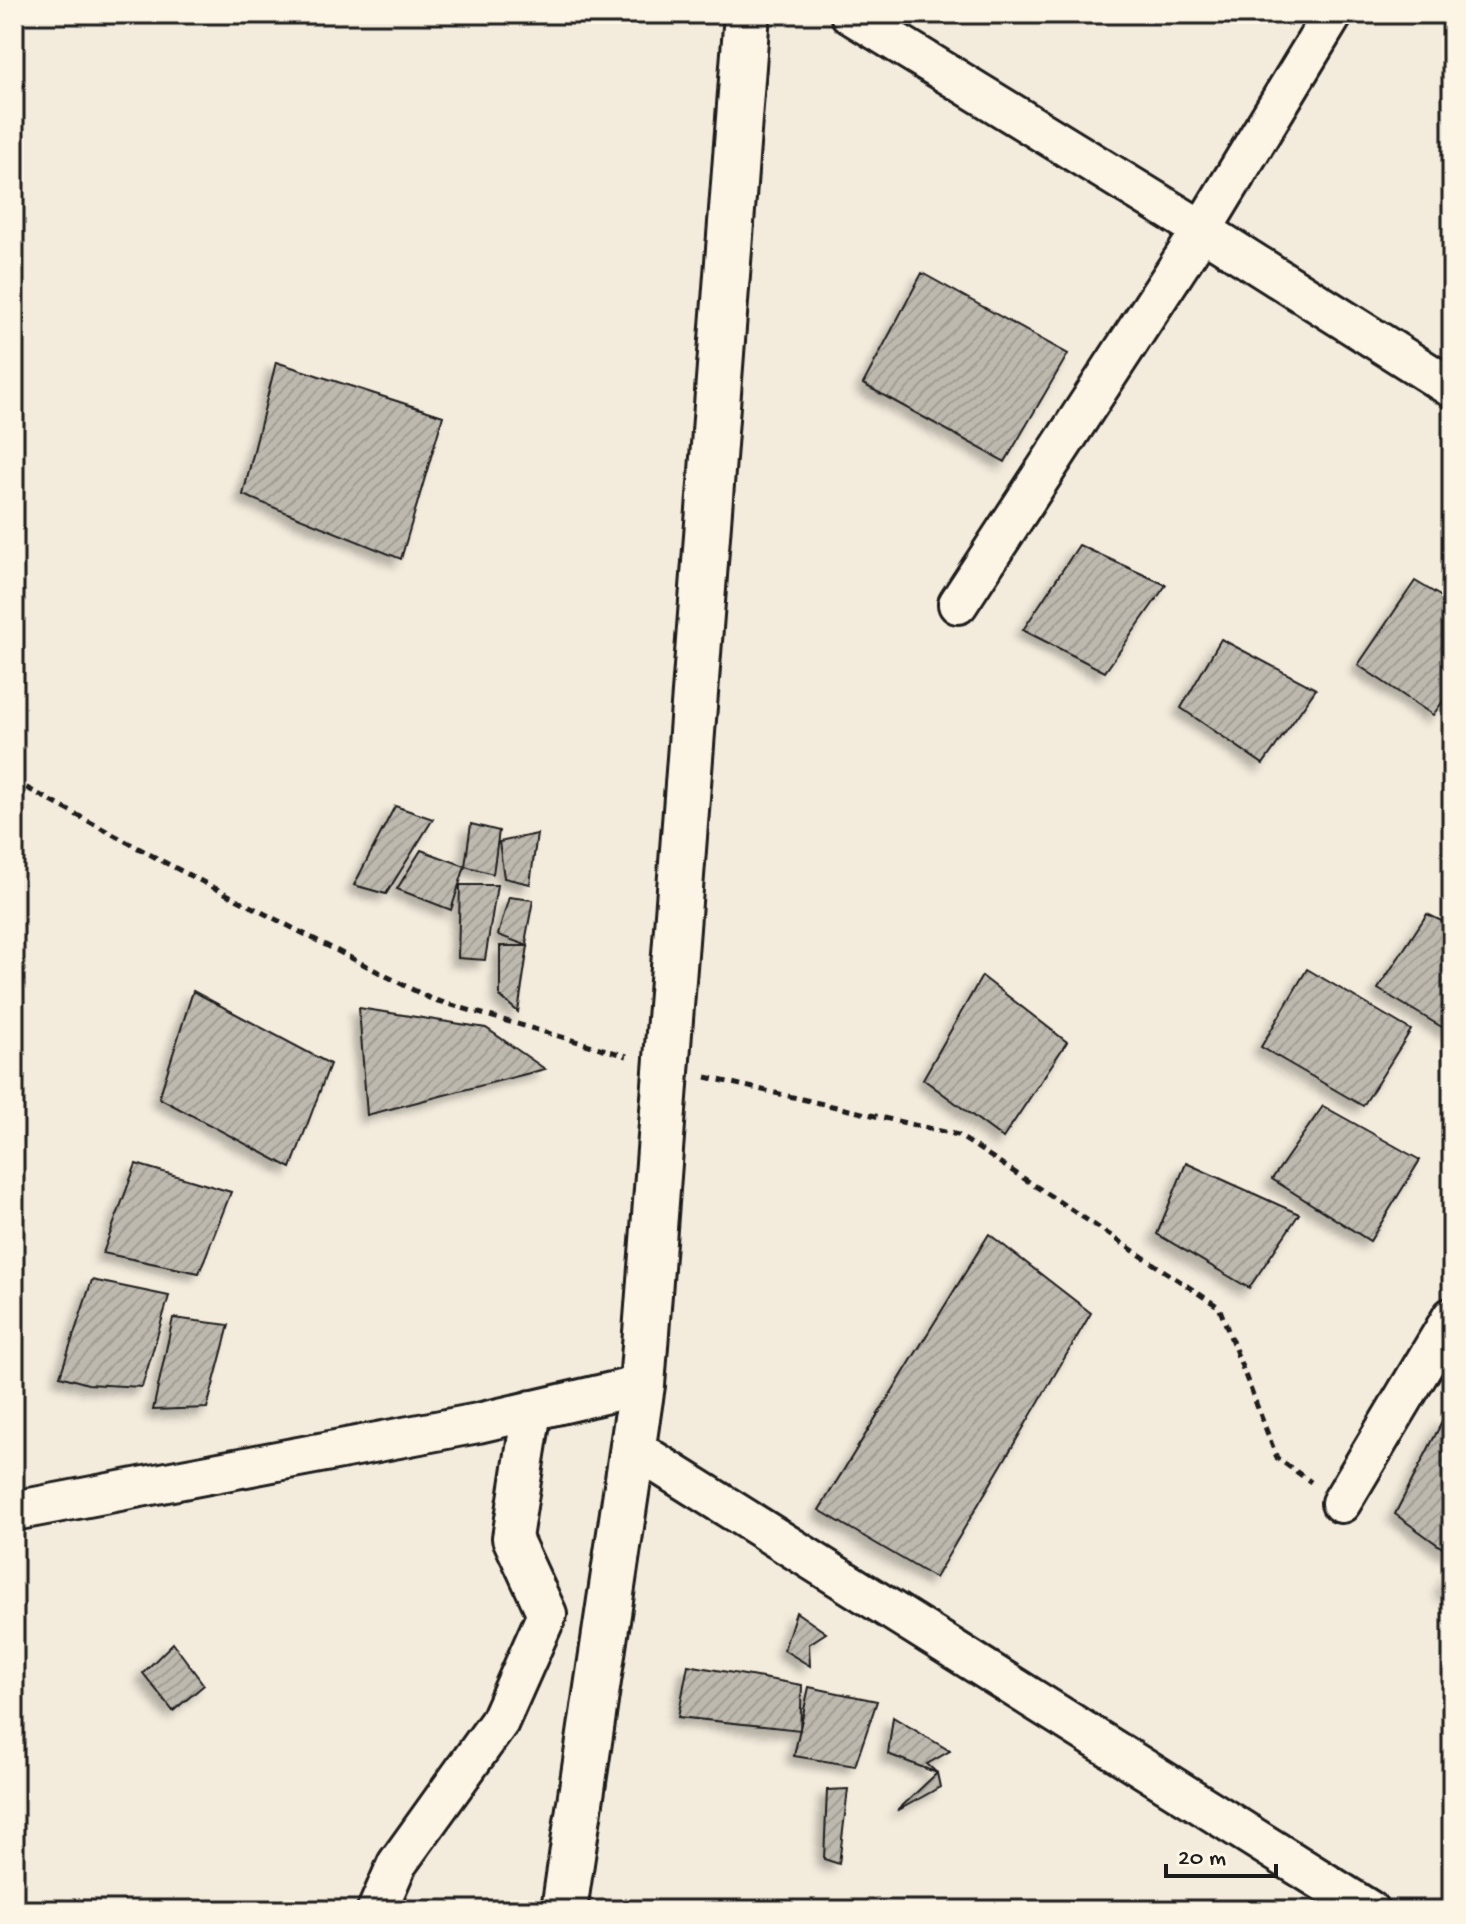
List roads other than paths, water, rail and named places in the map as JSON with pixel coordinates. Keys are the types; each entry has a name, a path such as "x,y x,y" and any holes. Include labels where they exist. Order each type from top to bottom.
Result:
{"main road":[{"path":"564,1910 642,1385 747,14"}],"street":[{"path":"850,14 1452,388"},
{"path":"958,604 1202,230 1333,14"},
{"path":"1341,1503 1452,1317"},
{"path":"14,1511 478,1423 642,1385"},
{"path":"377,1910 397,1864 499,1722 547,1614 512,1538 532,1410"},
{"path":"633,1448 1369,1910"}]}
